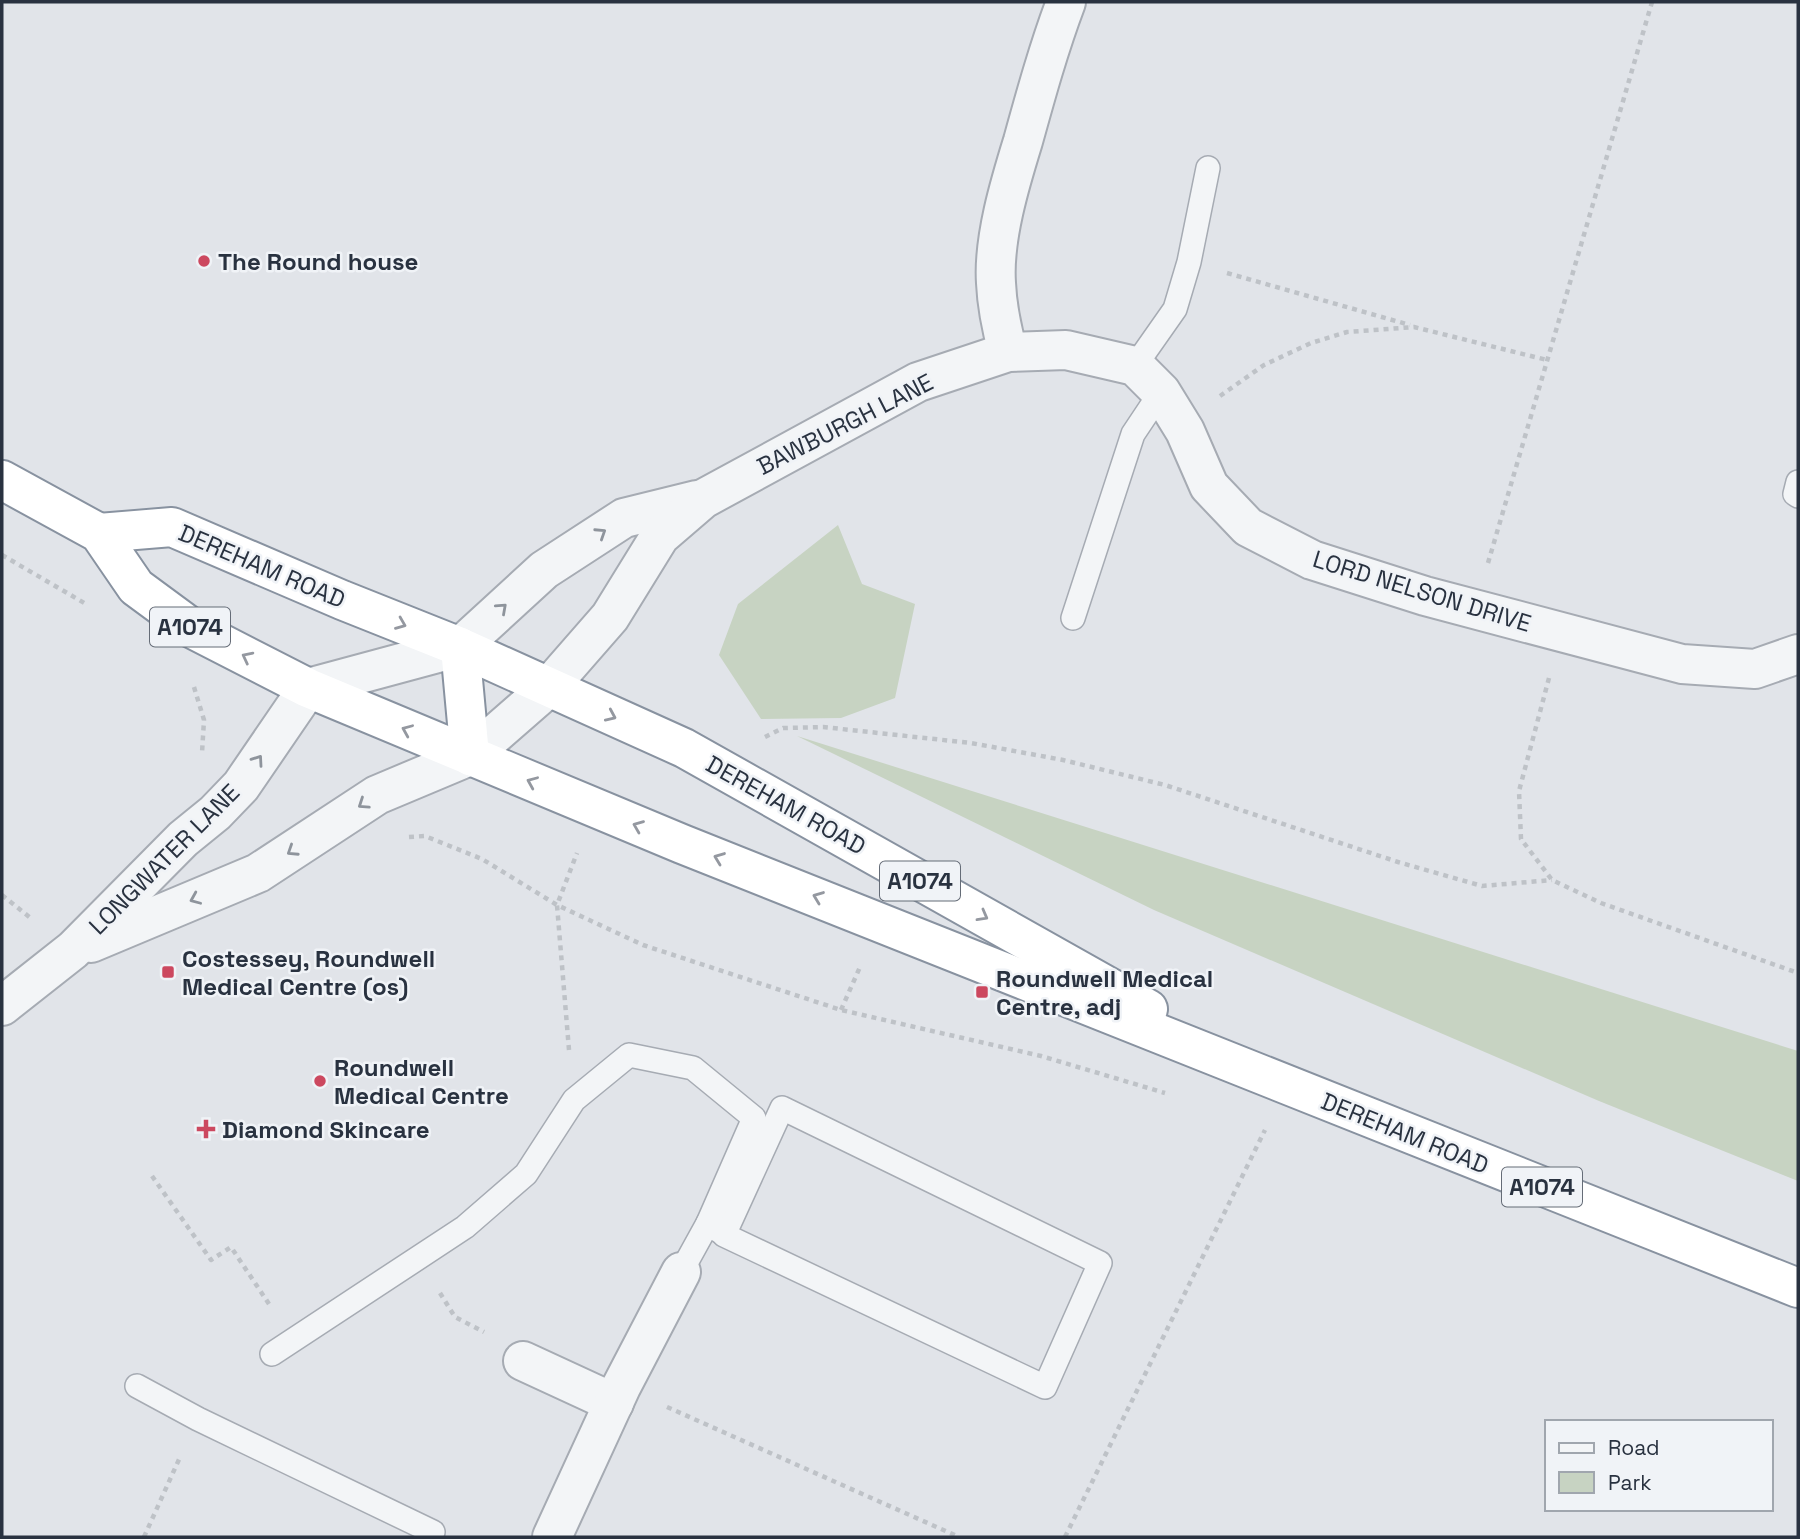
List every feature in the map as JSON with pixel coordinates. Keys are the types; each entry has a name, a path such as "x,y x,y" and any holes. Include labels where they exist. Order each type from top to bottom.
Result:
{"highway":[{"name":"DEREHAM ROAD","path":"2,480 99,533 136,587 193,629 308,688 595,809 1285,1086 1798,1288"},
{"name":"DEREHAM ROAD","path":"99,533 172,527 460,647 684,748 1285,1086"},
{"path":"460,647 470,756"}],"street":[{"path":"1066,2 1050,44 1001,225 996,281 1001,325 1007,352 1066,349 1148,379"},
{"name":"BAWBURGH LANE","path":"470,756 548,688 610,617 660,536 702,499 918,382 1007,352"},
{"name":"LORD NELSON DRIVE","path":"1148,379 1185,431 1209,486 1248,527 1312,560 1425,596 1682,664 1755,669 1798,654"},
{"name":"BAWBURGH LANE","path":"460,647 544,570 624,518 702,499"},
{"path":"308,688 460,647"},
{"name":"LONGWATER LANE","path":"2,1006 73,950 183,839 215,813 241,786 308,688"},
{"name":"LONGWATER LANE","path":"73,950 258,873 377,794 470,756"},
{"path":"551,1537 618,1395 681,1272"},
{"path":"523,1361 618,1395"}],"lane":[{"path":"1073,618 1133,434 1148,379 1175,309 1189,262 1208,169"},
{"path":"1798,482 1795,494 1798,495"},
{"path":"272,1354 465,1227 526,1174 573,1100 629,1055 693,1068 754,1118 716,1229"},
{"path":"681,1272 716,1229 782,1108 1100,1263 1045,1387 716,1229"},
{"path":"137,1386 198,1419 433,1532"}],"path":[{"path":"1475,608 1652,2"},
{"path":"1189,262 1414,327 1547,360"},
{"path":"1185,431 1213,401 1254,372 1311,343 1347,332 1414,327"},
{"path":"2,555 98,611"},
{"path":"1562,634 1519,791 1521,839 1552,880 1601,903 1798,973"},
{"path":"190,681 197,691 204,720 202,754 198,765"},
{"path":"756,741 783,728 823,727 971,743 1063,760 1165,785 1398,862 1482,886 1552,880"},
{"path":"573,1100 557,905 595,809"},
{"path":"402,837 425,836 482,859 557,905 643,945 841,1010 1041,1056 1175,1096"},
{"path":"1065,1537 1268,1123"},
{"path":"152,1176 211,1260 231,1247 294,1339"},
{"path":"418,1257 455,1317 509,1345 523,1361"},
{"path":"618,1395 959,1537"},
{"path":"144,1537 198,1419"}],"green space":[{"path":"838,525 862,584 915,604 895,698 841,718 761,719 719,655 738,604"},
{"path":"797,736 1798,1051 1798,1181 1599,1101 1154,910"}],"place":[{"name":"The Round house","path":"204,261"},
{"name":"Costessey, Roundwell Medical Centre (os)","path":"168,972"},
{"name":"Roundwell Medical Centre, adj","path":"982,992"},
{"name":"Roundwell Medical Centre","path":"320,1081"},
{"name":"Diamond Skincare","path":"206,1129"}]}
